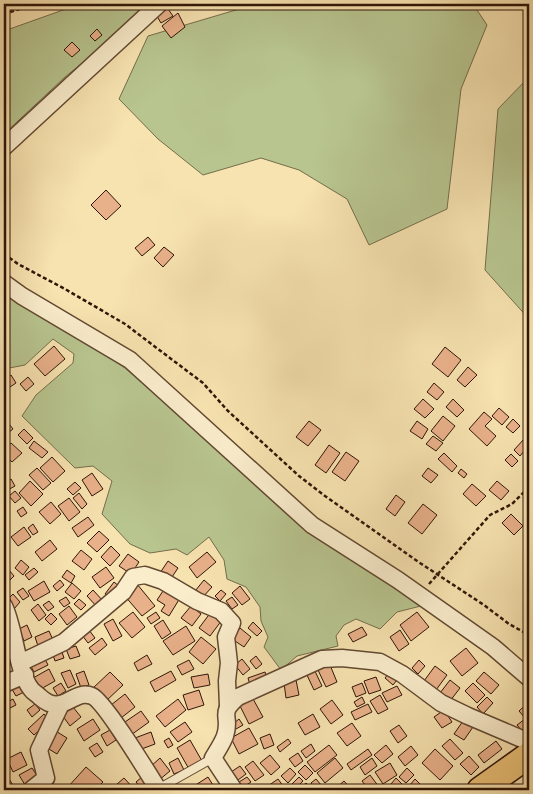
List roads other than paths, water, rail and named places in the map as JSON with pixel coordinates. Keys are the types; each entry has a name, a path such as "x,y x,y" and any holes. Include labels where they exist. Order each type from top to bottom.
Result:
{"main road":[{"path":"480,790 529,755"}],"street":[{"path":"4,147 158,4"},
{"path":"4,283 22,296 130,360 312,524 493,647 529,678"},
{"path":"4,684 22,669 64,642 123,592 133,577 145,575 163,581 221,611 232,623 226,637 229,663 227,681 228,706 226,713 228,724 225,736 213,758 234,790"},
{"path":"4,606 22,669 31,689 46,702 58,705 81,695 92,696 96,699 107,711 158,789"},
{"path":"228,706 238,697 322,659 342,658 380,662 402,674 441,703 529,742"},
{"path":"31,790 46,778 39,750 61,704"}],"lane":[{"path":"158,789 213,758"}],"railway":[{"path":"4,7 12,4"}]}
